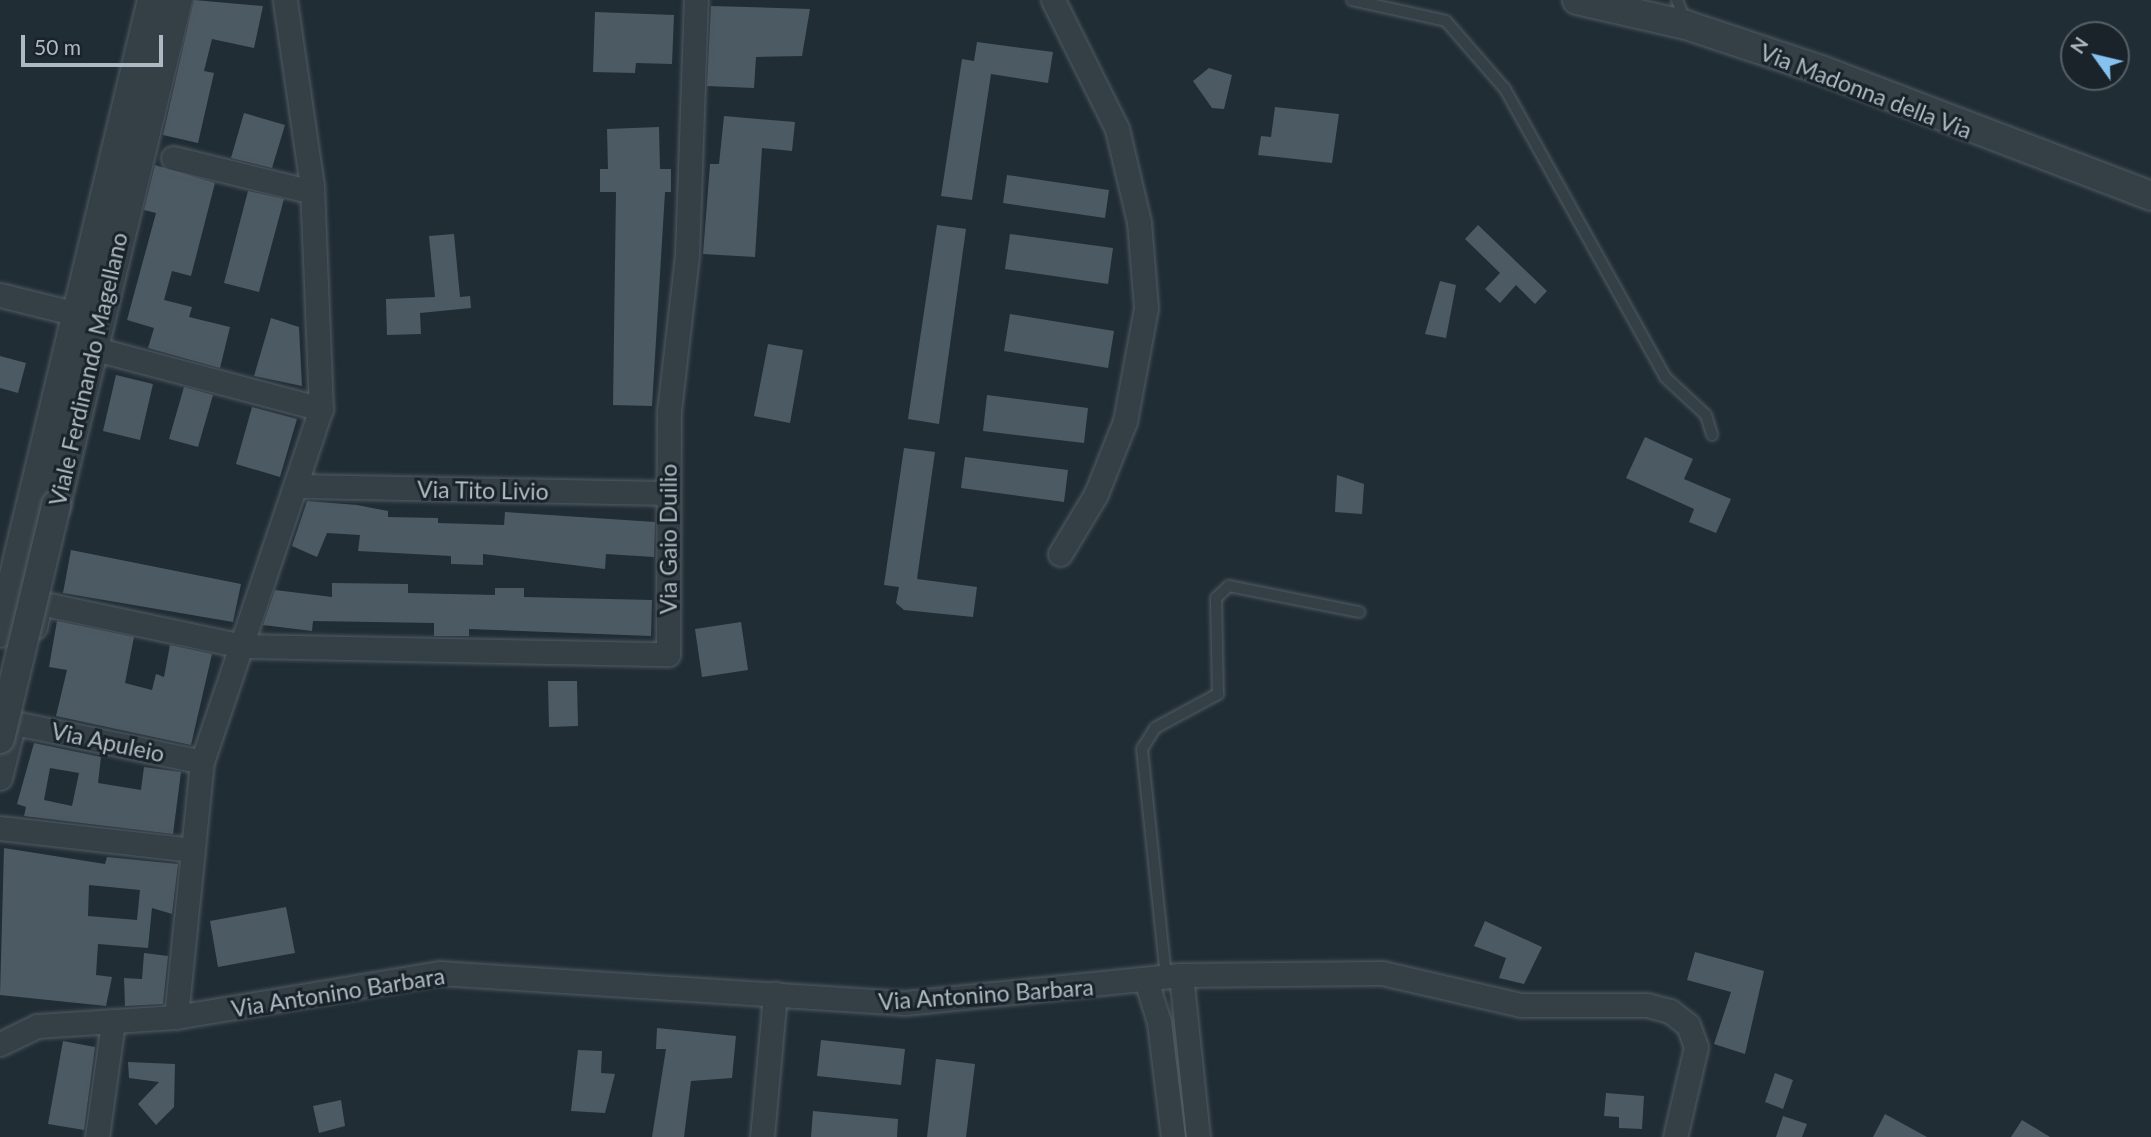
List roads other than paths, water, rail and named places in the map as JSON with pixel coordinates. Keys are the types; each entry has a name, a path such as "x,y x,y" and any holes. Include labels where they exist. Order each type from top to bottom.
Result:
{"street":[{"name":"Viale Ferdinando Magellano","path":"5,727 77,314 152,0"},
{"name":"Viale Ferdinando Magellano","path":"0,632 92,348 178,0"},
{"path":"176,1017 202,762 298,486 321,409 312,192 285,0"},
{"name":"Via Gaio Duilio","path":"243,646 668,654 669,411 687,255 696,0"},
{"path":"1053,0 1118,129 1139,222 1146,308 1125,421 1096,494 1060,554"},
{"name":"Via Madonna della Via","path":"1577,0 1682,13 2151,196"},
{"path":"173,158 312,192"},
{"path":"0,295 77,314"},
{"path":"92,348 321,409"},
{"name":"Via Tito Livio","path":"298,486 668,493"},
{"path":"0,778 5,727 40,603 243,646"},
{"name":"Via Apuleio","path":"5,727 202,762"},
{"path":"0,828 192,850"},
{"name":"Via Antonino Barbara","path":"0,1044 37,1026 176,1017 440,973 905,1003 1164,977 1382,973 1521,1005 1647,1005 1670,1011 1688,1025 1696,1047 1675,1137"},
{"path":"1164,977 1159,1022 1173,1137"},
{"path":"1164,977 1198,1137"},
{"path":"762,1137 775,994"},
{"path":"97,1137 113,1021"}],"lane":[{"path":"1352,0 1446,21 1505,89 1665,377 1706,415 1712,435"},
{"path":"1164,977 1142,749 1154,728 1218,694 1216,598 1229,586 1359,612"}]}
